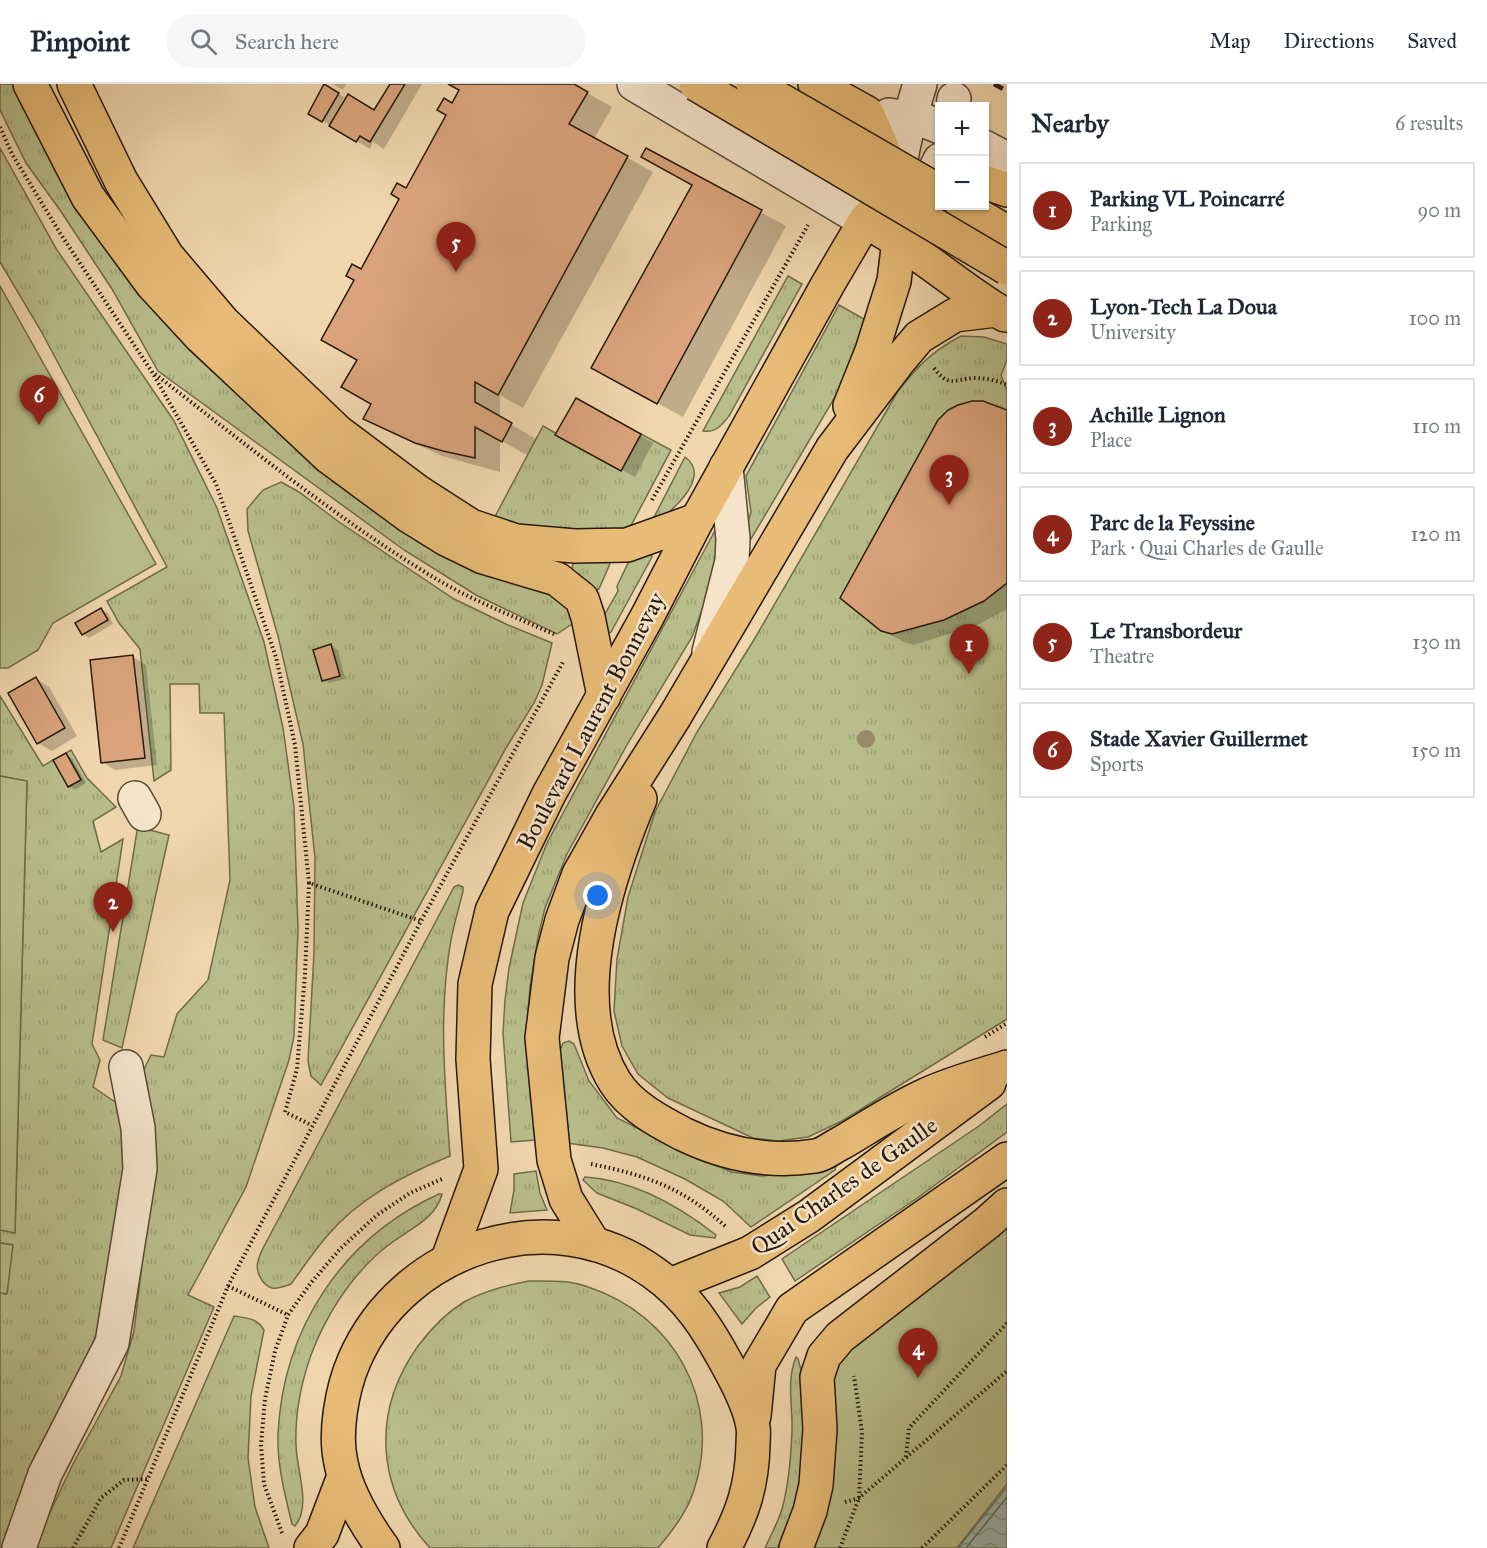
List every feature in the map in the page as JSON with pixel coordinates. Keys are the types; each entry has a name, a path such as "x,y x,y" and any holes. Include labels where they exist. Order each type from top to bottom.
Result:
{"main road":[{"path":"30,84 88,197 152,284 200,336 329,458 409,516 446,539 483,557 557,579 582,598 604,696"},
{"path":"74,84 121,181 167,256 223,322 338,432 418,492 471,525 516,541 575,546 627,545 697,520"},
{"path":"696,84 1007,268"},
{"path":"753,84 935,174"},
{"path":"815,84 867,113 897,184 899,240 894,281 872,351 832,449"},
{"path":"897,184 935,176"},
{"name":"Boulevard Laurent Bonnevay","path":"448,1259 481,1169 473,1059 475,984 492,911 549,794 726,467 865,221 897,184"},
{"path":"989,184 1007,190"},
{"path":"969,210 1007,232"},
{"path":"865,221 899,240 1001,313"},
{"path":"594,1244 566,1199 554,1160 542,1038 552,958 561,920 579,874 610,817 675,716 832,449 919,337 955,315 1001,313"},
{"path":"675,716 629,826 602,915 592,966 592,1011 601,1051 615,1083 638,1107 662,1123 700,1142 739,1154 771,1159 817,1156 926,1095 1007,1068"},
{"name":"Quai Charles de Gaulle","path":"670,1285 750,1253 809,1216 1007,1068"},
{"path":"723,1548 746,1504 753,1465 753,1427 759,1365 792,1309 1007,1159"},
{"path":"796,1548 810,1511 816,1485 820,1429 817,1377 824,1356 840,1337 1007,1205"},
{"path":"383,1548 366,1523 344,1476 340,1462 339,1437 343,1397 349,1373 362,1344 381,1314 404,1290 448,1259 486,1244 532,1237 565,1238 594,1244 626,1256 653,1272 670,1285 692,1308 714,1339 738,1384 753,1427"},
{"path":"298,1545 322,1534 344,1476"}],"lane":[{"path":"46,84 88,197"},
{"path":"634,84 865,221"},
{"path":"920,84 935,106"},
{"path":"867,113 935,112"},
{"path":"897,184 935,119"},
{"path":"989,150 1007,159"},
{"path":"899,240 935,180"},
{"path":"707,659 732,561 733,539 726,467"},
{"path":"19,1548 45,1474 112,1343 140,1168 138,1128 126,1067"}],"path":[{"path":"0,127 12,154 54,224 152,372 216,484 276,657 295,745 309,882 305,975 297,1069 285,1112 311,1125"},
{"path":"930,360 934,370 948,381 955,383 972,378 988,379 1007,385"},
{"path":"119,1548 228,1286 311,1125 421,921 309,882"},
{"path":"979,1040 1007,1023"},
{"path":"590,1164 631,1172 670,1186 707,1209 727,1228"},
{"path":"298,1545 264,1484 261,1445 265,1399 275,1351 288,1315 310,1284 340,1249 377,1215 410,1193 446,1178"},
{"path":"228,1286 288,1315"},
{"path":"906,1457 909,1428 1007,1323"},
{"path":"810,1511 859,1498 1007,1371"},
{"path":"840,1548 859,1498 862,1432 854,1375"},
{"path":"922,1548 1007,1465"},
{"path":"73,1548 101,1498 124,1480 148,1479"}],"green space":[{"path":"0,84 16,84 100,235 558,597 575,622 557,634 476,595 404,550 158,371 112,289 26,163 0,110"},
{"path":"0,148 57,250 174,421 217,508 264,642 283,728 294,807 298,929 294,1036 289,1060 246,1187 188,1295 214,1307 111,1548 33,1548 73,1464 121,1376 134,1331 148,1213 137,1084 151,1055 164,1057 177,1014 208,980 230,880 224,713 200,713 199,684 170,684 171,770 154,781 140,649 119,623 107,601 167,567 41,331 0,262"},
{"path":"788,276 802,284 729,416 715,430 703,431"},
{"path":"0,286 156,564 53,623 38,650 8,668 0,668"},
{"path":"839,305 871,323 854,365 745,549 742,543 751,512 746,476"},
{"path":"961,336 984,337 1007,344 1007,360 1001,375 1007,390 1007,1019 842,1121 808,1137 778,1141 753,1138 668,1098 638,1074 622,1046 614,1011 617,959 628,897 655,812 697,732 755,638 898,391 926,360"},
{"path":"543,426 621,470 641,434 671,450 626,535 491,524"},
{"path":"685,457 693,466 694,475 691,485 676,506 649,527"},
{"path":"281,482 299,492 339,522 454,599 552,643 542,685 534,703 506,748 321,1085 311,1076 308,1061 314,953 315,858 303,744 278,636 248,531 247,509 263,490"},
{"path":"718,525 715,575 692,637 628,743 567,854 545,908 530,987 527,1023 535,1140 511,1142 503,1033 509,968 523,903 547,843"},
{"path":"651,552 652,557 611,632 607,634 602,619 618,591 617,586 633,553"},
{"path":"575,558 612,559 599,589 593,592 571,571"},
{"path":"0,696 43,766 53,760 69,787 81,779 66,753 71,750 87,778 116,807 93,821 101,852 123,839 92,1044 100,1060 93,1087 118,1104 130,1125 97,1341 6,1548 0,1548 0,1293 6,1294 12,1245 0,1243 0,1230 15,1232 27,781 0,776"},
{"path":"0,776 27,781 15,1233 0,1230"},
{"path":"142,828 169,835 122,1048 103,1040 137,831"},
{"path":"458,885 463,887 463,891 447,967 444,1021 450,1156 399,1180 353,1210 327,1236 291,1284 272,1288 262,1281 258,1273 258,1261 262,1251 454,887"},
{"path":"569,1041 574,1044 589,1081 617,1118 693,1156 732,1172 762,1176 797,1173 833,1164 836,1166 835,1170 751,1227 723,1201 685,1179 637,1157 603,1148 567,1143 560,1051 563,1043"},
{"path":"1007,1104 1007,1132 916,1199 795,1281 782,1259 979,1126"},
{"path":"536,1171 540,1193 547,1210 510,1213 514,1174"},
{"path":"585,1177 621,1183 655,1196 702,1224 716,1235 715,1238 690,1235 637,1209 597,1193 583,1180"},
{"path":"442,1194 439,1203 427,1218 383,1250 352,1281 315,1344 299,1399 296,1445 303,1497 300,1517 295,1526 292,1524 282,1480 278,1434 282,1395 292,1358 306,1324 324,1291 347,1262 374,1235 404,1213"},
{"path":"1007,1218 1007,1484 957,1548 808,1548 828,1389 840,1351"},
{"path":"0,1243 13,1245 7,1294 0,1293"},
{"path":"757,1276 770,1297 742,1324 719,1293 740,1287"},
{"path":"529,1281 574,1283 618,1300 645,1318 667,1340 684,1366 696,1394 702,1425 701,1457 688,1506 658,1548 430,1548 412,1525 399,1501 390,1476 386,1450 387,1423 392,1397 403,1371 418,1346 457,1306 488,1292"},
{"path":"234,1316 255,1321 264,1330 251,1396 248,1458 255,1507 269,1548 133,1548"},
{"path":"796,1357 804,1380 810,1454 786,1548 765,1548 780,1514 788,1480 792,1431 791,1375"}],"water":[{"path":"1007,1487 1007,1548 958,1548"}],"building":[{"path":"324,84 339,93 322,122 308,114"},
{"path":"390,84 405,84 370,142 360,136 356,142 329,126 348,94 374,110"},
{"path":"448,84 574,84 588,92 569,124 628,156 498,395 475,382 475,402 512,423 502,442 475,427 475,458 415,443 363,419 371,404 341,387 357,360 321,340 354,280 346,276 352,264 361,269 399,199 391,194 397,183 406,188 446,115 437,110 444,98 452,103 459,90"},
{"path":"646,148 762,210 657,404 591,368 692,185 641,157"},
{"path":"576,398 641,434 621,471 555,435"},
{"path":"972,401 983,401 1007,410 1007,583 984,601 944,620 892,634 881,631 840,598 938,420 948,410"},
{"path":"101,608 108,620 82,635 75,623"},
{"path":"331,644 340,676 322,681 313,650"},
{"path":"133,655 145,758 101,763 90,660"},
{"path":"36,677 65,728 37,744 8,693"},
{"path":"66,753 81,780 68,787 53,760"}],"railway":[{"path":"994,84 1007,91"}],"place":[{"name":"Le Transbordeur","path":"456,272"},
{"name":"Stade Xavier Guillermet","path":"39,425"},
{"name":"Achille Lignon","path":"949,505"},
{"name":"Parking VL Poincarré","path":"969,674"},
{"name":"Lyon-Tech La Doua","path":"113,932"},
{"name":"Parc de la Feyssine","path":"918,1378"}]}
